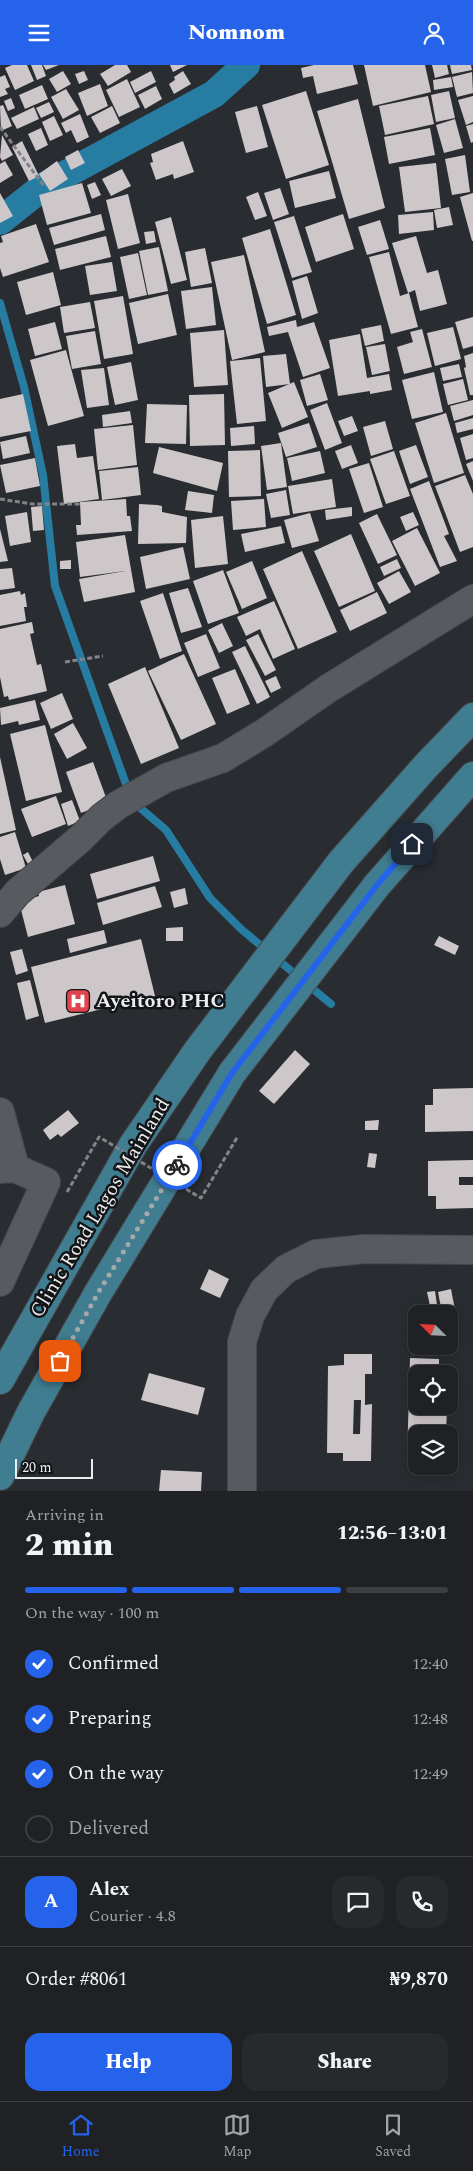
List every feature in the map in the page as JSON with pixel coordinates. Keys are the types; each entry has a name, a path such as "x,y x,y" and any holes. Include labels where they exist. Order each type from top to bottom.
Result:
{"main road":[{"name":"Clinic Road Lagos Mainland","path":"0,1380 133,1145 198,1050 341,862 425,767 473,717"},
{"path":"0,1476 31,1412 98,1293 232,1073 377,885 473,776"}],"street":[{"path":"0,913 18,893 81,838 101,817 118,805 166,777 223,758 264,733 329,688 473,599"},
{"path":"0,1112 8,1169 46,1183 0,1282"},
{"path":"242,1491 242,1342 250,1316 264,1290 286,1269 316,1254 364,1249 473,1250"}],"path":[{"path":"0,127 44,187"},
{"path":"0,499 32,504 82,504"},
{"path":"65,662 103,656"},
{"path":"67,1192 99,1137 201,1198 238,1136"}],"building":[{"path":"12,65 27,65 34,81 15,90 5,68"},
{"path":"31,65 42,65 46,76 37,80"},
{"path":"43,65 59,65 46,70"},
{"path":"115,65 127,65 131,72 108,86 100,74"},
{"path":"170,65 187,65 173,72"},
{"path":"314,65 353,65 358,84 317,94 313,76 303,78 301,68"},
{"path":"364,65 425,65 431,92 373,106"},
{"path":"432,65 447,65 449,74 435,78"},
{"path":"450,65 471,65 472,70 452,74"},
{"path":"63,71 71,84 57,92 49,79"},
{"path":"84,71 88,80 79,84 75,74"},
{"path":"151,71 156,82 135,93 130,82"},
{"path":"183,71 191,84 174,94 169,84 175,80 174,77"},
{"path":"472,72 473,93 457,97 452,77"},
{"path":"5,75 10,87 5,89 8,94 0,97 0,77"},
{"path":"451,77 453,87 434,90 433,80"},
{"path":"127,79 140,107 119,117 106,90"},
{"path":"100,84 108,106 87,116 78,93"},
{"path":"42,85 48,99 25,109 19,95"},
{"path":"156,86 162,99 145,109 138,95"},
{"path":"66,89 79,110 63,119 51,97"},
{"path":"306,91 329,165 286,179 262,105"},
{"path":"449,91 455,118 436,122 431,95"},
{"path":"428,96 434,124 385,135 379,106"},
{"path":"473,96 473,122 466,125 458,100"},
{"path":"11,98 15,108 8,111 4,101"},
{"path":"358,99 385,208 349,219 317,111"},
{"path":"49,102 54,112 41,118 36,108"},
{"path":"3,105 12,126 1,131 0,106"},
{"path":"112,106 120,123 100,133 91,117"},
{"path":"257,106 268,147 246,153 235,112"},
{"path":"34,107 39,119 17,129 11,118"},
{"path":"80,114 89,137 77,143 71,130 66,133 61,123"},
{"path":"54,116 63,135 50,141 42,122"},
{"path":"455,119 463,148 444,153 436,125"},
{"path":"473,124 473,142 471,143 466,126"},
{"path":"41,128 48,145 36,151 28,134"},
{"path":"430,128 435,155 389,164 384,137"},
{"path":"2,135 13,155 2,161 0,157"},
{"path":"22,141 39,176 29,181 12,147"},
{"path":"183,141 194,172 174,179 173,174 156,180 150,163 153,162 151,154"},
{"path":"78,150 85,163 71,170 65,157"},
{"path":"465,155 470,192 452,195 445,159"},
{"path":"5,161 13,175 0,183 0,164"},
{"path":"57,161 68,179 50,191 39,174"},
{"path":"436,163 441,208 405,212 399,167"},
{"path":"122,169 131,186 111,196 102,179"},
{"path":"329,171 336,198 295,208 289,181"},
{"path":"95,182 101,195 92,199 87,185"},
{"path":"82,183 91,213 47,225 39,195"},
{"path":"280,188 289,214 273,220 264,193"},
{"path":"258,192 267,216 255,220 246,197"},
{"path":"0,193 13,216 0,223"},
{"path":"473,193 473,241 472,241 460,197"},
{"path":"128,194 140,243 118,249 106,200"},
{"path":"449,207 453,225 437,228 434,210"},
{"path":"433,212 434,230 399,234 398,215"},
{"path":"101,214 105,230 54,245 49,228"},
{"path":"343,214 354,249 316,262 305,227"},
{"path":"294,216 312,272 292,278 274,222"},
{"path":"171,217 187,280 171,284 155,222"},
{"path":"380,220 389,249 367,255 358,227"},
{"path":"36,224 49,262 3,277 0,268 0,243 3,242 1,236"},
{"path":"270,229 296,315 267,324 242,238"},
{"path":"154,231 156,242 146,244 144,232"},
{"path":"106,236 111,257 60,270 55,249"},
{"path":"416,236 427,273 438,270 447,304 420,311 415,290 408,293 392,243"},
{"path":"159,247 168,291 148,295 139,251"},
{"path":"205,248 212,283 191,287 185,252"},
{"path":"389,252 400,296 409,293 418,327 391,334 369,257"},
{"path":"138,253 147,295 129,299 120,257"},
{"path":"244,255 265,352 232,360 211,262"},
{"path":"112,262 117,291 90,295 85,266"},
{"path":"53,272 61,305 26,315 17,282"},
{"path":"307,276 318,313 302,319 292,281"},
{"path":"212,287 216,325 186,329 181,291"},
{"path":"168,294 177,335 138,344 129,303"},
{"path":"123,296 133,354 104,359 94,301"},
{"path":"90,302 95,328 64,333 60,307"},
{"path":"473,317 473,346 463,349 455,322"},
{"path":"296,320 297,327 314,322 330,368 303,377 288,332 269,336 267,327"},
{"path":"55,322 62,349 35,356 28,329"},
{"path":"381,325 384,341 365,346 361,329"},
{"path":"453,327 461,359 435,366 427,333"},
{"path":"422,329 432,367 404,374 397,347 413,342 410,332"},
{"path":"224,330 228,385 194,387 190,333"},
{"path":"95,331 101,364 72,369 66,336"},
{"path":"360,334 367,378 389,374 392,390 370,394 370,391 338,396 329,340"},
{"path":"385,344 390,371 372,375 366,347"},
{"path":"66,350 84,416 48,426 30,360"},
{"path":"473,353 473,395 470,395 464,368 466,367 464,356"},
{"path":"286,354 290,384 266,387 263,356"},
{"path":"260,358 266,421 237,424 230,361"},
{"path":"131,362 138,400 115,405 107,367"},
{"path":"459,364 462,377 443,381 440,368"},
{"path":"104,368 109,405 87,408 81,370"},
{"path":"434,372 443,412 412,419 402,380"},
{"path":"320,374 328,400 307,406 300,380"},
{"path":"463,379 468,400 448,405 443,384"},
{"path":"294,382 308,417 282,428 268,393"},
{"path":"23,394 31,431 0,437 0,399"},
{"path":"224,394 225,445 190,446 189,395"},
{"path":"473,400 473,415 454,421 450,406"},
{"path":"327,403 342,443 325,450 310,410"},
{"path":"147,404 187,405 186,444 145,443"},
{"path":"130,411 132,423 103,427 102,415"},
{"path":"446,413 464,473 434,483 415,423"},
{"path":"352,416 358,431 344,436 338,421"},
{"path":"473,418 473,429 457,433 455,423"},
{"path":"385,421 393,449 371,456 363,427"},
{"path":"309,423 317,447 286,457 278,433"},
{"path":"133,425 137,465 98,470 94,429"},
{"path":"254,426 255,444 231,446 230,428"},
{"path":"473,434 473,458 466,460 460,438"},
{"path":"26,436 30,453 3,459 0,442"},
{"path":"281,443 287,487 267,490 261,446"},
{"path":"75,444 77,458 93,456 99,499 64,504 57,446"},
{"path":"351,445 358,463 342,469 335,451"},
{"path":"416,445 428,477 410,484 399,451"},
{"path":"159,447 223,463 217,491 153,473"},
{"path":"260,450 261,496 229,497 228,451"},
{"path":"320,451 325,473 292,481 287,458"},
{"path":"394,451 410,496 386,504 370,459"},
{"path":"35,458 40,486 6,493 0,465"},
{"path":"473,461 473,481 466,464"},
{"path":"369,463 383,507 364,513 349,469"},
{"path":"138,467 141,495 102,500 99,471"},
{"path":"465,475 473,494 473,547 460,552 435,486"},
{"path":"332,479 336,507 293,514 288,486"},
{"path":"429,481 449,534 444,536 457,561 440,567 410,489"},
{"path":"286,490 290,515 271,518 266,494"},
{"path":"188,491 214,495 212,513 185,510"},
{"path":"126,499 127,516 130,516 132,531 77,535 76,525 81,525 80,502"},
{"path":"264,499 266,527 233,530 231,501"},
{"path":"139,504 162,506 162,512 187,517 186,543 138,544"},
{"path":"42,506 44,530 33,531 31,507"},
{"path":"352,507 352,516 326,520 325,510"},
{"path":"27,512 31,542 10,546 5,516"},
{"path":"413,512 419,525 406,531 400,517"},
{"path":"310,513 319,541 292,548 284,520"},
{"path":"377,514 397,555 378,564 359,523"},
{"path":"223,516 228,564 195,568 191,520"},
{"path":"281,526 285,543 245,552 241,534"},
{"path":"417,528 440,573 415,586 392,541"},
{"path":"0,529 8,561 0,562"},
{"path":"351,534 375,591 339,607 314,551"},
{"path":"125,535 135,592 84,602 79,579 125,571 80,577 76,542"},
{"path":"183,547 190,579 146,589 140,557"},
{"path":"302,551 337,632 298,649 263,569"},
{"path":"397,559 401,568 384,576 380,567"},
{"path":"71,560 71,569 60,569 60,561"},
{"path":"252,561 267,598 242,609 226,572"},
{"path":"12,568 15,588 0,590 0,569"},
{"path":"223,570 239,613 208,624 193,581"},
{"path":"399,571 411,592 389,604 377,583"},
{"path":"188,588 202,627 181,633 169,593"},
{"path":"20,591 21,595 25,593 26,621 0,626 0,595"},
{"path":"377,592 387,613 350,631 340,610"},
{"path":"163,593 182,651 160,659 140,601"},
{"path":"274,601 295,649 273,659 260,629 246,636 237,617"},
{"path":"32,622 34,633 30,634 37,665 41,664 47,691 9,700 8,696 4,697 0,677 0,629"},
{"path":"222,623 233,646 219,653 208,630"},
{"path":"206,634 220,668 198,677 184,643"},
{"path":"258,634 276,670 265,676 246,640"},
{"path":"245,646 270,697 257,704 232,652"},
{"path":"184,654 216,724 181,740 148,671"},
{"path":"145,667 179,748 141,764 108,684"},
{"path":"235,669 250,704 227,714 212,678"},
{"path":"276,676 281,688 271,693 265,681"},
{"path":"62,693 73,719 51,729 40,703"},
{"path":"35,700 40,720 19,725 18,721 1,725 0,708"},
{"path":"73,723 87,748 67,759 54,734"},
{"path":"45,725 62,792 26,801 10,734"},
{"path":"0,757 16,830 0,834"},
{"path":"93,762 108,803 81,813 66,772"},
{"path":"56,796 66,824 32,837 21,809"},
{"path":"72,800 80,821 68,826 61,804"},
{"path":"15,832 26,868 5,875 0,859 0,837"},
{"path":"28,852 33,862 28,864 23,855"},
{"path":"153,856 160,881 97,899 90,874"},
{"path":"65,885 75,924 28,937 19,902 39,896 38,892"},
{"path":"155,886 162,907 103,925 97,903"},
{"path":"185,888 188,904 174,908 170,892"},
{"path":"183,927 183,941 166,941 166,928"},
{"path":"104,930 107,943 70,953 67,939"},
{"path":"439,936 459,946 455,955 434,945"},
{"path":"141,939 155,996 45,1023 31,967"},
{"path":"22,949 28,971 16,975 10,952"},
{"path":"30,980 39,1016 26,1020 17,983"},
{"path":"295,1050 310,1064 274,1104 259,1091"},
{"path":"473,1088 473,1131 425,1132 425,1105 433,1105 433,1089"},
{"path":"68,1110 79,1123 61,1137 58,1134 50,1140 43,1130"},
{"path":"379,1120 378,1130 365,1130 365,1121"},
{"path":"369,1153 377,1154 375,1168 367,1167"},
{"path":"473,1160 473,1177 459,1177 459,1185 473,1185 473,1208 436,1209 436,1196 428,1196 428,1161"},
{"path":"209,1269 229,1279 220,1298 200,1289"},
{"path":"451,1289 454,1305 440,1305 438,1292"},
{"path":"435,1291 437,1305 430,1305 427,1292"},
{"path":"344,1354 372,1354 372,1374 365,1374 365,1405 372,1404 371,1461 343,1461 343,1453 327,1453 328,1366 344,1365","holes":["354,1400 361,1400 360,1434 353,1434"]},
{"path":"410,1358 439,1359 439,1365 410,1365"},
{"path":"149,1373 205,1388 198,1415 141,1400"},
{"path":"408,1415 447,1415 446,1425 408,1425"},
{"path":"408,1425 408,1459 407,1459"},
{"path":"161,1470 202,1472 201,1491 159,1491"}],"waterway":[{"path":"0,221 44,186 214,94 246,65"},
{"path":"0,303 24,387 43,475 55,586 132,801 166,830 210,898 241,929 331,1004"}],"way so far":[{"path":"60,1361 98,1293 177,1165"}],"place":[{"name":"Ayeitoro PHC","path":"78,1001"}],"route":[{"path":"177,1165 232,1073 377,885 412,844"}]}
